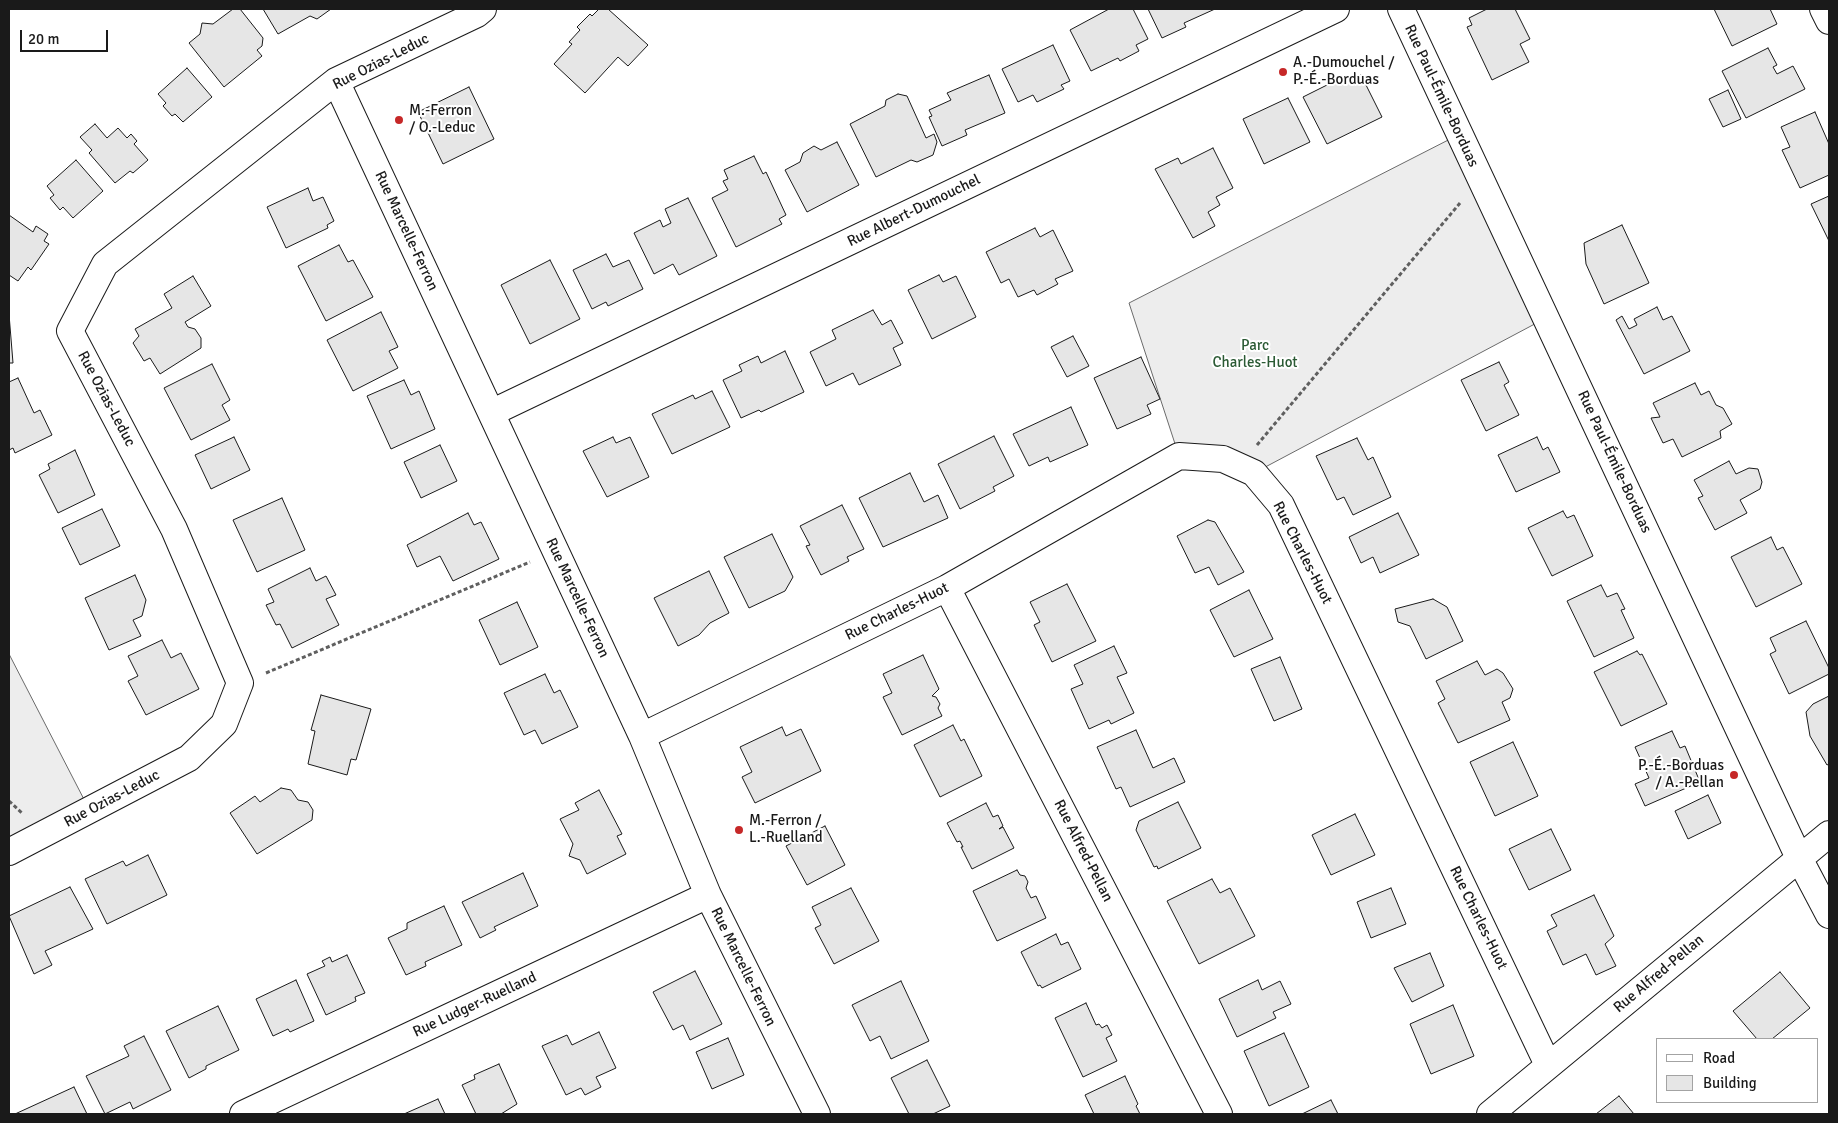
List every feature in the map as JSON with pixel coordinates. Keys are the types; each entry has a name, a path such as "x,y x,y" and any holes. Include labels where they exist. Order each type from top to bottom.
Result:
{"street":[{"name":"Rue Ozias-Leduc","path":"9,852 189,758 224,724 240,683 174,529 70,331 105,264 336,81 478,14 484,9"},
{"name":"Rue Albert-Dumouchel","path":"491,413 1336,9"},
{"name":"Rue Paul-Émile-Borduas","path":"1401,9 1799,858 1829,915"},
{"path":"1823,9 1829,22"},
{"name":"Rue Marcelle-Ferron","path":"336,81 642,736 708,895 817,1114"},
{"name":"Rue Charles-Huot","path":"642,736 946,588 1179,456 1223,459 1254,473 1281,505 1548,1065"},
{"name":"Rue Alfred-Pellan","path":"946,588 1218,1114"},
{"name":"Rue Alfred-Pellan","path":"1490,1114 1829,834"},
{"name":"Rue Ludger-Ruelland","path":"243,1114 708,895"}],"path":[{"path":"1239,466 1480,179"},
{"path":"240,683 556,552"}],"shaded area":[{"name":"Parc Charles-Huot","path":"1460,134 1546,318 1254,473 1179,456 1129,303"},
{"path":"9,654 90,811 9,852"}],"building":[{"path":"233,9 240,9 263,38 262,46 257,50 262,56 224,87 189,43 200,34 202,23 213,24"},
{"path":"263,9 331,9 317,19 310,16 278,34"},
{"path":"599,9 608,9 648,45 628,66 618,57 585,93 554,64 572,44 569,42 580,30 577,27 590,14 592,16"},
{"path":"1109,9 1133,9 1148,39 1136,45 1139,51 1120,61 1118,58 1091,71 1070,30"},
{"path":"1148,9 1215,9 1184,23 1186,27 1162,38"},
{"path":"1487,9 1515,9 1530,39 1520,44 1529,62 1492,80 1467,27 1472,25 1469,18"},
{"path":"1714,9 1770,9 1777,24 1732,46"},
{"path":"1053,45 1070,81 1061,85 1064,89 1037,102 1033,95 1018,102 1002,69"},
{"path":"1768,48 1777,65 1773,67 1777,74 1793,66 1805,89 1746,118 1722,71"},
{"path":"187,68 212,97 183,122 175,114 172,116 163,106 166,103 158,94"},
{"path":"989,75 1005,113 965,130 967,135 942,146 929,117 932,116 929,110 951,100 947,93"},
{"path":"1361,75 1382,117 1327,144 1303,97 1341,78 1344,84"},
{"path":"469,87 494,139 443,164 418,112"},
{"path":"1728,90 1741,119 1723,127 1709,99"},
{"path":"898,94 907,96 926,138 934,134 937,142 933,155 917,162 911,160 876,177 850,124 885,106 886,100"},
{"path":"1288,98 1310,142 1264,164 1243,119"},
{"path":"1815,112 1829,144 1829,175 1800,188 1782,150 1790,147 1781,127"},
{"path":"95,124 107,138 118,128 127,138 131,134 137,141 134,144 148,160 133,173 130,171 115,183 89,153 92,150 80,137"},
{"path":"837,142 859,185 807,212 785,170 800,162 803,153 814,146 821,150"},
{"path":"1213,148 1233,188 1216,197 1220,205 1208,212 1215,226 1193,238 1155,169 1178,158 1181,164"},
{"path":"754,156 763,174 766,172 786,215 779,219 782,224 736,247 712,198 728,190 723,181 728,179 724,170"},
{"path":"76,160 103,191 73,218 63,207 60,210 50,198 54,195 47,186"},
{"path":"308,188 313,201 323,197 334,221 327,225 328,228 286,248 267,207"},
{"path":"1829,196 1829,241 1811,204"},
{"path":"688,198 717,256 679,275 673,264 654,274 634,233 660,220 663,227 671,223 665,209"},
{"path":"9,215 33,232 36,226 48,234 44,241 49,244 31,270 28,267 18,281 9,275"},
{"path":"1622,225 1649,283 1604,304 1586,264 1584,243"},
{"path":"1035,228 1040,237 1053,230 1073,271 1055,279 1058,284 1037,295 1034,290 1018,297 1009,279 1001,283 986,252"},
{"path":"339,245 348,262 353,260 373,297 326,321 298,266"},
{"path":"606,254 613,267 629,260 643,289 608,306 606,302 592,309 573,270"},
{"path":"550,260 580,319 530,344 501,285"},
{"path":"939,275 943,282 956,276 976,317 932,339 908,290"},
{"path":"193,276 211,306 185,322 188,327 195,329 201,338 201,348 160,374 150,358 144,361 133,343 139,336 135,329 172,308 164,294"},
{"path":"1657,307 1663,320 1672,316 1690,351 1644,374 1616,320 1622,316 1629,329 1637,325 1634,319"},
{"path":"873,310 882,325 891,320 903,343 893,348 901,365 859,385 853,373 826,386 810,352 836,339 832,330"},
{"path":"381,312 398,347 389,351 398,368 353,391 327,340"},
{"path":"9,314 13,363 9,363"},
{"path":"1073,336 1089,366 1067,377 1051,347"},
{"path":"785,351 804,392 761,412 759,410 741,418 723,380 742,371 739,365 758,356 761,363"},
{"path":"1141,357 1160,399 1147,405 1151,414 1117,429 1094,378"},
{"path":"1499,362 1509,382 1504,385 1519,415 1486,431 1461,380"},
{"path":"212,364 230,400 222,405 230,420 191,440 164,388"},
{"path":"18,378 34,413 40,410 52,435 15,453 13,448 9,450 9,382"},
{"path":"404,380 411,395 419,391 435,429 391,449 367,396"},
{"path":"1695,383 1701,395 1709,391 1716,405 1723,408 1732,424 1720,431 1721,438 1682,457 1673,439 1663,443 1651,418 1660,417 1653,403"},
{"path":"712,391 730,427 672,454 652,414 693,395 695,399"},
{"path":"1071,407 1088,445 1050,462 1048,457 1029,466 1013,434"},
{"path":"994,436 1014,476 993,487 995,491 960,509 938,464"},
{"path":"234,437 250,470 211,489 195,455"},
{"path":"613,437 616,443 630,437 649,477 607,497 583,451"},
{"path":"1537,437 1543,450 1548,447 1560,472 1516,492 1498,455"},
{"path":"1357,438 1368,460 1373,457 1391,497 1353,515 1344,497 1337,500 1316,456"},
{"path":"440,445 457,481 421,498 404,462"},
{"path":"75,450 95,495 58,513 39,475 50,469 48,464"},
{"path":"1729,461 1736,474 1749,468 1758,469 1762,482 1760,489 1740,500 1747,513 1715,530 1698,498 1703,496 1694,480"},
{"path":"910,473 924,502 938,495 948,518 883,547 859,498"},
{"path":"282,498 305,550 257,572 233,520"},
{"path":"842,505 864,549 847,557 849,561 821,575 806,546 810,545 800,526"},
{"path":"102,509 120,546 80,565 62,528"},
{"path":"1563,511 1567,518 1574,515 1593,556 1552,576 1528,528"},
{"path":"468,513 474,525 481,522 499,559 453,581 440,556 417,567 407,545"},
{"path":"1398,513 1419,555 1380,573 1373,557 1361,563 1349,537"},
{"path":"1208,520 1215,522 1244,572 1218,585 1209,567 1195,573 1177,536"},
{"path":"772,534 793,577 785,591 749,608 724,557"},
{"path":"1771,537 1777,550 1783,547 1802,584 1756,607 1731,557"},
{"path":"310,568 316,581 326,576 336,595 326,599 339,625 292,648 280,624 276,625 266,605 274,602 268,589"},
{"path":"709,571 729,613 710,623 699,635 678,646 654,598"},
{"path":"135,575 146,600 142,616 133,620 141,636 109,650 85,598"},
{"path":"1067,584 1096,641 1052,662 1034,625 1040,622 1030,602"},
{"path":"1601,585 1607,597 1617,593 1625,609 1621,610 1634,638 1594,657 1567,601"},
{"path":"1249,590 1273,639 1234,657 1210,610"},
{"path":"1433,599 1447,607 1463,641 1426,659 1410,626 1398,622 1395,609"},
{"path":"517,602 538,647 500,665 479,620"},
{"path":"1806,621 1829,668 1829,674 1789,694 1770,654 1776,651 1770,638"},
{"path":"162,640 171,658 181,653 199,689 146,715 128,681 138,676 128,656"},
{"path":"1114,646 1127,673 1117,677 1134,713 1111,724 1109,720 1089,729 1071,689 1083,684 1074,665"},
{"path":"1637,651 1640,655 1642,654 1667,704 1621,726 1594,672"},
{"path":"923,655 939,689 932,696 936,697 940,704 938,708 942,716 902,735 883,697 892,693 883,674"},
{"path":"1280,657 1302,709 1274,721 1251,669"},
{"path":"1477,661 1485,675 1497,669 1503,673 1513,689 1510,698 1502,702 1510,720 1458,743 1438,703 1445,699 1436,681"},
{"path":"545,674 554,693 560,690 578,727 542,744 535,730 524,735 504,693"},
{"path":"321,695 371,709 356,760 351,759 347,775 308,764 315,731 311,730"},
{"path":"1829,696 1829,764 1827,765 1810,736 1806,712 1813,704"},
{"path":"953,725 961,741 964,739 982,776 940,797 914,745"},
{"path":"782,727 786,736 801,729 821,771 755,803 742,777 752,772 740,747"},
{"path":"1136,730 1153,768 1174,758 1185,782 1130,807 1121,787 1116,789 1097,747"},
{"path":"1672,731 1680,748 1685,746 1700,782 1645,806 1635,784 1649,778 1635,747"},
{"path":"1513,742 1538,796 1495,816 1470,762"},
{"path":"281,788 291,790 298,800 308,802 313,810 312,820 257,854 230,813 255,796 260,802"},
{"path":"599,790 622,834 617,836 626,854 587,874 580,860 569,856 573,844 560,819 579,810 575,803"},
{"path":"1708,795 1721,823 1688,839 1675,811"},
{"path":"1178,802 1201,848 1158,869 1157,866 1154,867 1136,830 1139,821"},
{"path":"986,803 993,817 998,815 1003,826 999,829 1003,827 1014,848 972,869 960,841 957,842 947,823"},
{"path":"1355,814 1375,855 1331,875 1312,835"},
{"path":"825,826 845,865 807,885 786,846"},
{"path":"1551,829 1571,870 1529,890 1509,849"},
{"path":"148,855 167,895 107,924 85,879 123,861 126,866"},
{"path":"1017,870 1020,875 1025,876 1028,882 1026,888 1031,898 1036,896 1046,918 997,941 973,891"},
{"path":"523,873 538,906 494,927 496,930 480,938 462,902"},
{"path":"1212,879 1220,893 1230,888 1255,936 1199,964 1167,901"},
{"path":"70,887 93,929 45,951 52,965 34,974 9,916"},
{"path":"851,888 879,941 834,964 815,928 821,925 812,907"},
{"path":"1391,888 1406,924 1371,938 1357,902"},
{"path":"1594,895 1614,936 1605,944 1616,966 1596,975 1586,954 1563,965 1547,931 1557,926 1551,915"},
{"path":"444,906 462,945 425,962 426,966 406,975 388,938 407,929 407,923"},
{"path":"1056,934 1061,945 1068,942 1081,969 1042,988 1040,985 1038,986 1021,952"},
{"path":"1430,953 1444,986 1412,1002 1394,968"},
{"path":"347,955 365,993 355,997 356,1001 326,1015 307,974 325,966 322,961 330,957 332,962"},
{"path":"695,971 722,1024 690,1040 683,1025 673,1030 653,992"},
{"path":"1780,972 1810,1008 1773,1038 1756,1038 1733,1011"},
{"path":"296,980 314,1021 290,1032 288,1029 273,1036 256,999"},
{"path":"1258,980 1262,990 1280,981 1291,1004 1273,1012 1276,1018 1237,1037 1219,999"},
{"path":"901,981 929,1041 891,1059 880,1036 870,1041 852,1005"},
{"path":"1086,1003 1096,1025 1099,1024 1102,1028 1107,1025 1112,1035 1106,1038 1117,1061 1083,1077 1055,1018"},
{"path":"1453,1005 1474,1056 1431,1074 1410,1024"},
{"path":"218,1006 239,1050 206,1066 206,1069 189,1078 166,1031"},
{"path":"599,1032 616,1068 596,1077 601,1087 585,1095 581,1088 566,1095 542,1046 567,1035 572,1045"},
{"path":"1284,1033 1309,1087 1269,1106 1244,1051"},
{"path":"144,1036 171,1090 133,1109 130,1102 105,1114 86,1076 129,1056 124,1046"},
{"path":"728,1038 744,1075 712,1089 696,1052"},
{"path":"927,1060 950,1106 933,1114 909,1114 891,1078"},
{"path":"499,1064 517,1104 501,1114 476,1114 462,1085 475,1079 474,1075"},
{"path":"1125,1076 1138,1104 1136,1106 1140,1114 1094,1114 1085,1095"},
{"path":"74,1087 87,1114 15,1114"},
{"path":"1619,1096 1634,1114 1596,1114"},
{"path":"438,1099 445,1114 404,1114"},
{"path":"1331,1100 1338,1114 1302,1114"}],"place":[{"name":"A.-Dumouchel / P.-É.-Borduas","path":"1283,72"},
{"name":"M.-Ferron / O.-Leduc","path":"399,120"},
{"name":"P.-É.-Borduas / A.-Pellan","path":"1734,775"},
{"name":"M.-Ferron / L.-Ruelland","path":"739,830"}]}
